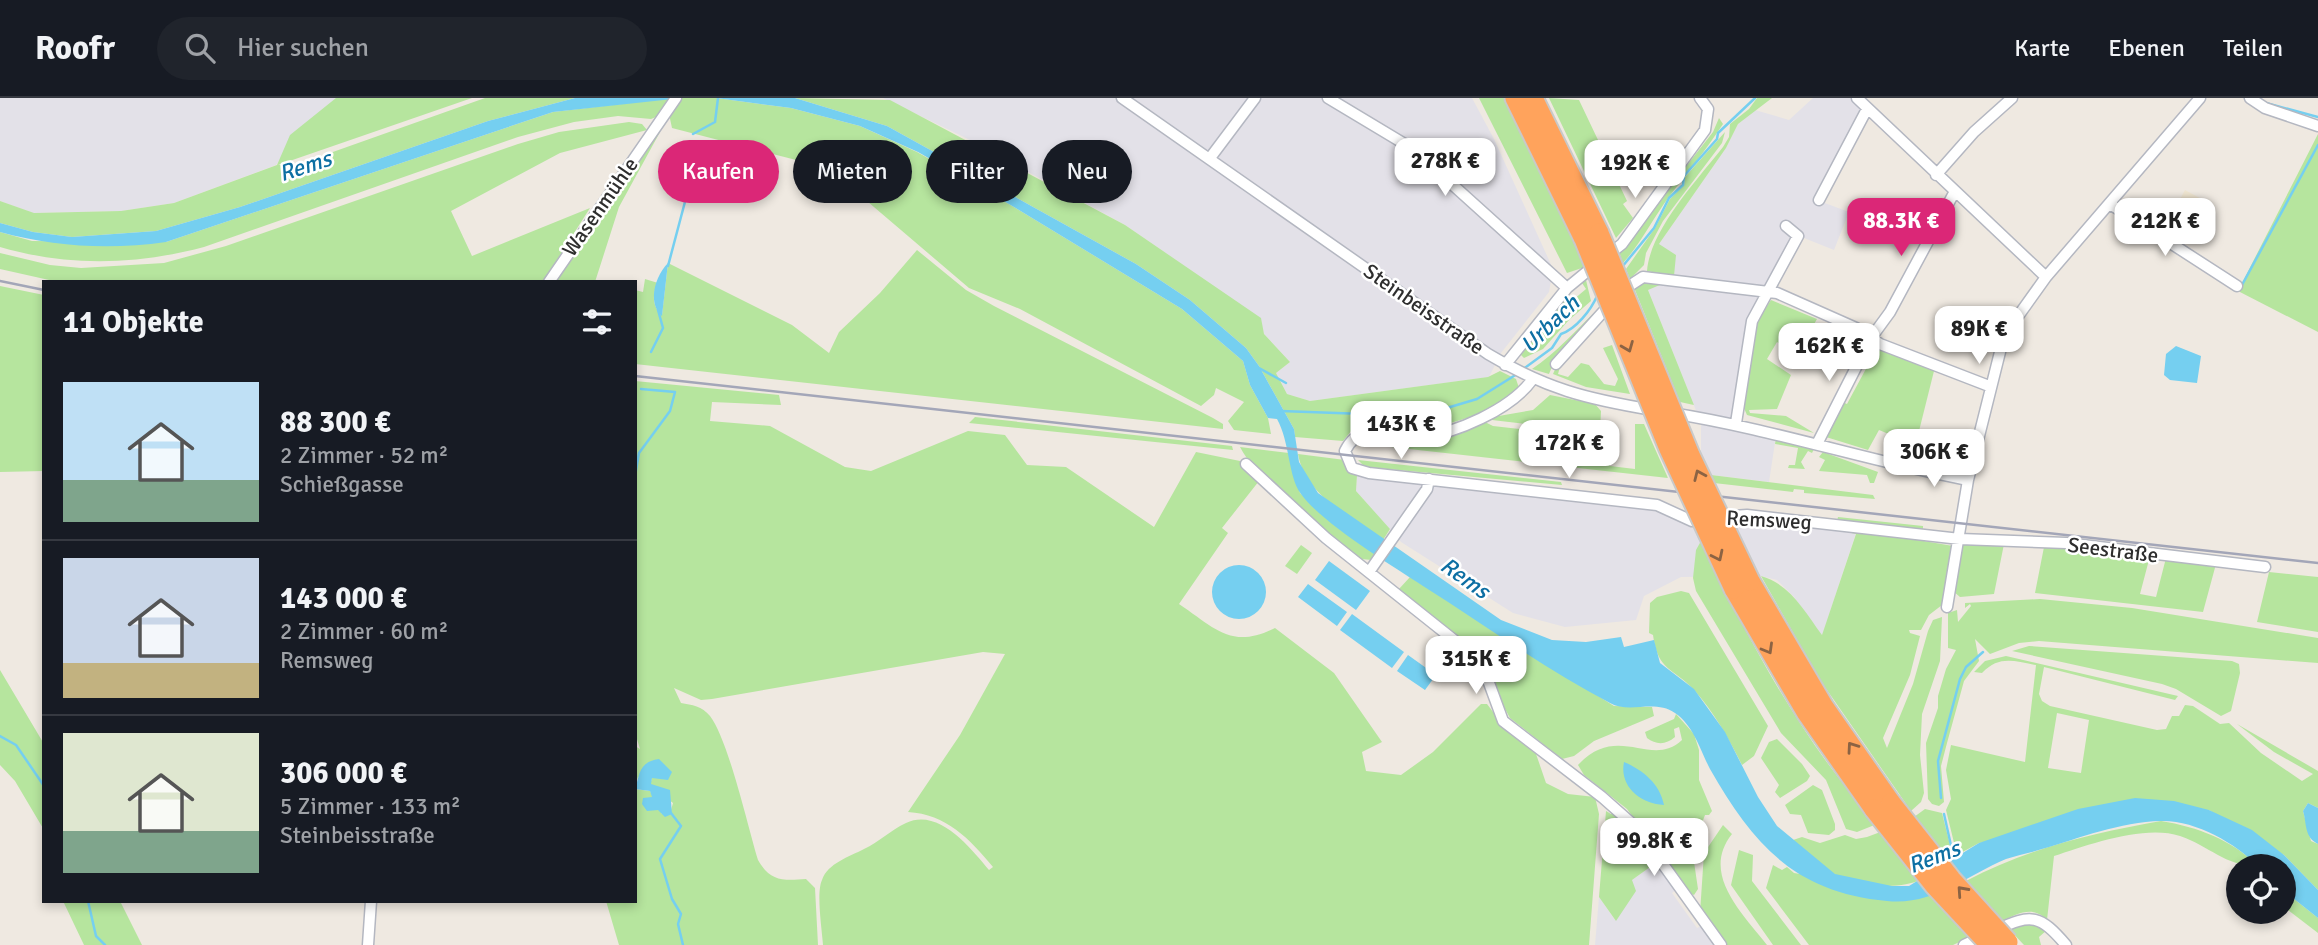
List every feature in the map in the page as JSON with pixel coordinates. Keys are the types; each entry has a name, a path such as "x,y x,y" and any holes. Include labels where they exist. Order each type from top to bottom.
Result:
{"highway":[{"path":"1515,98 1592,236"},
{"path":"1533,98 1690,455 1742,585 1806,712 1882,806 1935,886 2003,944"}],"street":[{"name":"Wasenmühle","path":"550,280 676,98"},
{"name":"Steinbeisstraße","path":"1122,98 1529,379 1606,402 1736,423 1885,464 1968,480"},
{"path":"1210,158 1255,98"},
{"path":"1328,98 1413,149 1567,288"},
{"path":"1507,366 1567,288 1622,244 1705,130 1708,109 1700,98"},
{"path":"1857,98 1954,193 2046,277"},
{"path":"1936,175 1974,132 2012,98"},
{"path":"1947,607 1968,480 1989,386 2006,338 2046,277 2200,98"},
{"path":"2250,98 2265,108 2318,126"},
{"path":"1819,200 1867,109"},
{"path":"1816,444 1871,338 1890,312 1954,193"},
{"path":"2110,204 2237,286"},
{"path":"1736,423 1752,321 1798,236 1786,226"},
{"path":"1556,364 1616,296 1643,277 1777,293 1928,364 1989,386"},
{"name":"Remsweg","path":"1529,379 1522,394 1493,413 1419,438 1364,434 1351,441 1345,451 1349,463 1358,470 1657,505 1692,521 1747,515 1960,539"},
{"path":"1246,464 1283,501 1474,656 1485,672 1503,721 1602,797 1637,828 1721,945"},
{"path":"1368,572 1427,489 1430,479"},
{"name":"Seestraße","path":"1960,539 2066,543 2265,567"},
{"path":"368,945 371,903"},
{"path":"1964,945 2021,918 2031,917 2040,920 2066,945"}],"shaded area":[{"path":"0,98 350,98 298,136 276,165 174,203 121,211 33,213 0,201"},
{"path":"883,98 1472,98 1494,139 1553,269 1549,292 1501,353 1489,377 1310,401 1287,394 1276,373 1290,362 1264,334 1260,318 1125,225 1085,203 1132,203 1132,140 1042,140 1042,180 1028,172 1028,140 966,138"},
{"path":"1813,98 1850,98 1861,109 1814,199 1849,212 1834,250 1804,238 1756,324 1740,426 1776,436 1769,482 1711,475 1701,452 1701,423 1648,290 1674,276 1659,244 1726,148 1738,124 1755,110 1789,120"},
{"path":"2185,190 2205,201 2189,229 2194,232 2188,240 2183,237 2179,242 2163,231"},
{"path":"1357,475 1856,533 1822,636 1794,597 1777,580 1761,576 1681,577 1644,596 1636,620 1565,627 1513,613 1401,542 1356,491"},
{"path":"1657,862 1677,889 1672,893 1697,928 1703,925 1717,945 1595,945 1599,897 1615,920 1632,880"}],"green space":[{"path":"336,98 472,98 278,165 299,164 485,98 575,98 488,121 240,207 156,231 72,237 33,232 0,223 0,201 34,213 121,211 174,203 277,165 290,135"},
{"path":"672,98 661,115 651,119 618,116 574,122 518,137 204,247 178,253 127,260 77,261 0,247 0,232 32,241 166,242 553,112"},
{"path":"679,98 716,98 791,108 860,126 891,140 793,140 793,159 779,156 779,140 719,140 672,128 669,114"},
{"path":"795,98 890,100 965,140 926,140 926,148 887,126"},
{"path":"1479,98 1506,98 1566,219 1585,267 1567,273"},
{"path":"1549,98 1579,100 1627,201 1623,204 1633,218 1616,238"},
{"path":"1757,98 1772,98 1738,124 1726,148 1659,244 1676,255 1674,276 1647,271 1650,255 1666,222 1723,147 1729,137 1730,124 1749,109"},
{"path":"1719,118 1723,124 1623,263 1619,252 1713,132"},
{"path":"629,122 642,124 647,130 560,153 451,211 472,256 590,208 544,280 49,280 0,269 0,253 50,265 81,268 164,263 226,246 559,132"},
{"path":"656,131 660,132 619,207 596,280 553,280"},
{"path":"1725,132 1722,143 1663,221 1646,253 1644,265 1630,279 1626,269 1655,228 1670,199 1684,185 1685,177"},
{"path":"2318,134 2318,332 2238,291"},
{"path":"912,150 926,157 926,203 1007,203 1182,309 1243,361 1250,385 1268,418 1271,434 1234,430 1228,421 1244,402 1216,388 1214,395 1201,406 1020,309 969,288 869,203 912,203"},
{"path":"1028,173 1042,181 1042,203 1084,203 1125,225 1261,318 1264,334 1290,362 1276,373 1287,394 1310,401 1488,377 1500,371 1516,379 1519,388 1513,396 1488,410 1426,429 1402,432 1360,428 1352,430 1343,441 1295,437 1294,429 1246,348 1190,300 1136,264 1026,203"},
{"path":"917,250 966,290 1213,418 1223,424 1223,429 637,364 637,290 643,292 645,279 658,283 654,300 662,315 668,263 792,325 829,353 839,332 880,293"},
{"path":"1586,280 1591,301 1569,320 1543,349 1524,358 1520,354 1568,295 1573,300 1586,289 1582,283"},
{"path":"1640,281 1669,281 1648,290 1694,405 1680,402 1633,285"},
{"path":"0,286 42,295 42,471 0,472"},
{"path":"1771,300 1817,319 1797,354 1777,342 1767,359 1791,375 1777,409 1749,410 1750,413 1786,416 1814,433 1747,415 1743,406 1756,323"},
{"path":"1596,311 1599,315 1565,350 1549,374 1532,369 1557,349"},
{"path":"1612,345 1630,394 1586,387 1553,374 1557,365 1560,367 1558,374 1568,377 1581,363 1589,365 1604,384 1615,386 1618,379 1603,348"},
{"path":"1871,346 1934,371 1911,463 1888,459 1896,437 1879,430 1868,450 1826,437 1840,401 1847,404 1868,365 1862,361"},
{"path":"637,381 779,395 781,405 712,402 710,421 770,426 845,467 871,471 968,431 1005,435 1027,465 1066,467 1154,527 1196,452 1240,461 1259,481 1222,528 1228,533 1179,604 1214,628 1235,636 1246,637 1275,628 1334,673 1382,742 1362,752 1366,771 1401,775 1433,752 1481,704 1487,704 1509,733 1535,751 1546,783 1568,794 1595,797 1599,814 1589,945 823,945 819,893 825,874 840,861 906,823 930,820 942,825 963,841 989,870 993,867 966,838 946,823 908,812 960,735 1005,654 983,652 712,699 701,700 674,688 681,703 704,710 717,727 758,860 772,876 790,880 806,879 815,888 818,945 619,945 607,903 637,903 637,789 650,791 662,814 671,810 673,803 650,785 652,778 671,772 664,768 638,777 637,780 637,747 640,749 637,739"},
{"path":"1550,395 1595,404 1601,411 1600,433 1492,420 1493,417 1533,410"},
{"path":"975,417 1232,446 1233,450 969,423"},
{"path":"1481,420 1493,426 1601,438 1602,447 1609,448 1610,466 1635,469 1635,424 1644,424 1668,478 1355,443 1363,437 1410,442"},
{"path":"1776,438 1814,449 1812,453 1808,451 1801,462 1805,469 1788,468 1789,465 1795,465 1798,448 1775,444"},
{"path":"1240,447 1289,453 1300,493 1339,528 1375,554 1372,560 1361,559 1295,508 1264,479"},
{"path":"1823,452 1878,472 1874,483 1870,483 1867,475 1819,471 1825,460 1819,457"},
{"path":"1298,454 1345,460 1348,469 1357,475 1356,491 1390,529 1383,540 1344,514 1320,493 1302,469"},
{"path":"1358,460 1561,482 1562,485 1365,467"},
{"path":"1711,475 1873,495 1875,499 1714,483"},
{"path":"1838,517 1923,526 1923,529 1837,521"},
{"path":"1847,528 1959,547 1961,542 2004,544 1994,594 1960,597 1953,591 1951,571 1942,605 1929,615 1921,630 1909,630 1910,633 1920,636 1910,675 1883,738 1887,748 1913,684 1928,631 1933,620 1942,617 1940,661 1922,714 1920,755 1924,793 1921,802 1911,811 1820,680 1761,576 1789,592 1822,635 1856,534 1847,532"},
{"path":"1701,541 1758,653 1801,725 1850,793 1877,824 1857,832 1846,829 1826,780 1781,733 1696,591 1693,578 1696,550"},
{"path":"1301,545 1312,553 1297,574 1285,566"},
{"path":"2044,547 2150,556 2140,594 2156,597 2166,558 2216,564 2203,612 2035,593"},
{"path":"2269,572 2318,577 2318,632 2257,622"},
{"path":"1410,577 1614,706 1652,707 1654,716 1594,741 1574,756 1562,759 1510,718 1499,698 1492,668 1477,652 1399,589"},
{"path":"1681,591 1689,593 1768,726 1754,756 1742,765 1721,726 1701,698 1663,663 1655,647 1653,635 1649,633 1650,603 1657,597"},
{"path":"2040,599 2132,608 2318,638 2318,663 2039,641 2019,643 1990,654 1975,639 1979,661 1964,681 1941,766 1944,802 1939,806 1932,804 1928,799 1926,743 1938,708 1938,696 1946,669 1956,650 1948,648 1948,613 1957,610 1958,622 1971,606 1970,604 1965,608 1965,603"},
{"path":"2029,646 2232,661 2239,664 2240,673 2231,711 2221,716 2176,689 2162,684 2012,651"},
{"path":"2006,656 2178,696 2175,700 2044,667 2039,694 2042,701 2050,706 2157,730 2166,729 2172,716 2179,716 2185,705 2193,706 2220,724 2229,723 2261,753 2302,781 2313,774 2274,752 2237,724 2318,771 2318,808 2308,803 2303,811 2311,841 2318,844 2318,890 2296,867 2296,854 2282,854 2209,810 1979,843 1957,855 1946,810 1951,799 1946,770 1951,745 2025,762 2036,665 2007,661 1988,667 1982,673 1974,672 1985,661","holes":["2057,713 2089,720 2081,773 2048,768"]},
{"path":"0,670 42,741 42,827 15,781 0,765"},
{"path":"1676,714 1694,734 1699,750 1699,780 1712,811 1705,815 1699,831 1707,833 1694,862 1698,889 1694,895 1687,892 1627,809 1584,775 1578,765 1593,753 1607,747 1658,750 1670,748 1682,740 1679,727 1674,729 1675,737 1665,743 1650,740 1645,732 1674,719"},
{"path":"1777,739 1810,776 1807,781 1780,798 1775,792 1779,785 1761,758 1769,742"},
{"path":"1813,785 1822,790 1835,824 1835,830 1829,835 1808,833 1801,815 1790,814 1785,805"},
{"path":"1925,809 1942,813 1953,857 1948,861 1914,817"},
{"path":"1606,811 1611,814 1617,811 1636,830 1657,862 1632,880 1636,891 1616,921 1599,897"},
{"path":"2161,821 2214,836 2244,854 2226,854 2226,859 2180,836 2150,833 2116,837 2054,856 2047,920 2042,915 2031,912 2002,921 1966,881 2013,859 2061,843"},
{"path":"1723,825 1732,834 1723,849 1721,864 1728,893 1767,945 1726,945 1700,913 1704,853"},
{"path":"1883,831 1922,879 1902,885 1879,886 1846,879 1824,868 1793,840 1802,837 1820,843 1845,835 1856,839"},
{"path":"1739,850 1753,855 1752,881 1801,945 1773,945 1731,885"},
{"path":"1773,865 1782,870 1787,867 1794,873 1934,896 1970,937 1953,945 1809,945 1766,888"},
{"path":"2296,901 2318,918 2318,933 2296,916"},
{"path":"64,903 121,903 142,945 84,945"},
{"path":"2030,922 2047,930 2039,937 2041,945 2024,945 2009,929"}],"water":[{"path":"575,98 682,98 553,112 166,242 83,246 0,232 0,223 33,232 72,237 156,231 240,207 488,121"},
{"path":"716,98 795,98 887,126 926,148 926,157 912,149 912,140 891,140 860,126 791,108"},
{"path":"1007,203 1026,203 1136,264 1190,300 1246,348 1259,366 1294,429 1299,462 1318,493 1501,620 1552,640 1586,642 1621,637 1624,647 1654,640 1660,663 1694,689 1725,732 1758,797 1777,826 1835,874 1892,886 1909,886 1979,843 2078,809 2135,798 2174,801 2209,810 2252,830 2283,854 2245,854 2214,834 2187,824 2161,821 2115,827 2010,858 1949,888 1919,899 1887,901 1855,896 1802,876 1780,860 1743,821 1682,718 1659,707 1617,706 1586,690 1341,531 1301,494 1291,469 1281,428 1277,419 1268,418 1250,385 1243,361 1182,309"},
{"path":"668,263 662,316 657,311 654,290 659,275"},
{"path":"2176,346 2201,356 2197,383 2170,380 2164,375 2166,354"},
{"path":"1329,561 1370,591 1356,610 1315,580"},
{"path":"1239,565 1258,573 1266,592 1258,611 1239,619 1220,611 1212,592 1220,573"},
{"path":"1308,584 1347,612 1337,626 1298,597"},
{"path":"1352,614 1404,652 1392,668 1340,630"},
{"path":"1408,655 1436,675 1425,690 1397,671"},
{"path":"659,759 672,772 668,780 652,778 651,784 670,790 672,814 665,817 658,810 647,811 642,804 643,798 652,797 650,791 637,789 643,766"},
{"path":"1624,762 1650,779 1659,791 1664,805 1647,801 1633,792 1625,779"},
{"path":"2308,803 2318,808 2318,844 2310,838 2307,830 2303,811"},
{"path":"2296,867 2318,890 2318,918 2296,901"}],"waterway":[{"path":"693,134 715,122 718,98"},
{"name":"Urbach","path":"1622,267 1654,228 1669,198 1683,185 1684,176 1717,139 1718,133 1755,98"},
{"path":"2266,103 2318,117"},
{"path":"2242,285 2318,145"},
{"path":"668,266 685,203"},
{"name":"Urbach","path":"1522,370 1552,348 1561,334 1567,332 1587,313 1597,296"},
{"path":"651,352 663,328 658,310"},
{"path":"1259,368 1286,383"},
{"name":"Urbach","path":"1281,411 1420,416 1477,399 1517,374"},
{"path":"637,464 639,453 670,411 675,392 641,389"},
{"path":"1941,798 1938,761 1960,679 1966,667 1983,652"},
{"path":"0,736 16,745 42,783"},
{"path":"671,813 681,826 660,859 672,899 681,914 678,924 683,945"},
{"name":"Rems","path":"1944,814 1954,859"},
{"path":"88,903 96,936 105,945"}],"railway":[{"path":"0,281 42,290"},
{"path":"637,376 2318,563"}]}
